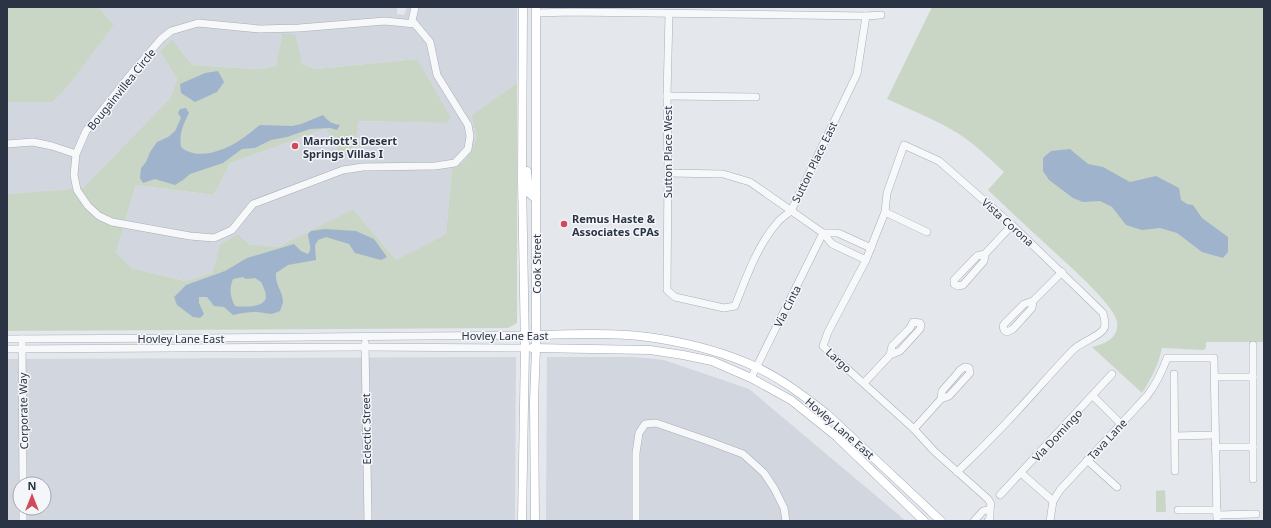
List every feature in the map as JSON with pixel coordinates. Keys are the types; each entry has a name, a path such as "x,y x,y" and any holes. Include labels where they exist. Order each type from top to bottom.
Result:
{"main road":[{"name":"Cook Street","path":"522,520 525,348 522,179 523,7"},
{"name":"Cook Street","path":"535,9 535,521"},
{"path":"523,112 527,136 528,188 529,193 536,199"},
{"name":"Hovley Lane East","path":"524,335 625,335 660,338 700,347 756,367 807,399 827,414 941,521"},
{"name":"Hovley Lane East","path":"525,348 650,350 712,361 751,378 791,400 837,437 924,521"}],"street":[{"path":"415,7 412,21 415,24"},
{"path":"535,9 570,12 669,14 881,15"},
{"name":"Sutton Place West","path":"669,14 667,96 667,290 675,297"},
{"name":"Sutton Place East","path":"675,297 724,308 735,306 746,278 763,244 777,223 791,210 857,74 866,16"},
{"name":"Bougainvillea Circle","path":"385,21 415,24 430,42 437,74 468,125 470,136 468,149 455,163 435,166 363,167 343,170 253,204 232,230 214,238 190,236 112,222 99,216 88,206 77,190 74,175 76,154 86,131 131,74 161,39 170,31 198,23 260,29 299,28 385,21"},
{"path":"667,96 756,97"},
{"path":"7,144 33,142 52,146 76,154"},
{"name":"Largo","path":"904,145 887,193 885,212 871,248 828,332 823,346 891,410 914,429 934,451 988,499 991,504 990,509"},
{"name":"Vista Corona","path":"904,145 939,161 1012,225 1062,272 1103,313 1105,319 1105,327 1100,333 1078,346 1052,371 1006,423 958,472"},
{"path":"668,173 723,174 750,182 823,233 832,244 866,260"},
{"path":"885,212 927,232"},
{"path":"985,254 984,261 963,285 958,286 954,284 954,280 977,256 985,254 1012,225"},
{"path":"823,233 838,233 871,248"},
{"name":"Via Cinta","path":"751,378 823,233"},
{"path":"1033,301 1032,308 1013,329 1007,332 1004,330 1003,326 1005,323 1024,304 1033,301 1062,272"},
{"path":"864,383 890,355 900,351 920,329 920,322 913,322 910,328 892,346 890,355"},
{"name":"Hovley Lane East","path":"7,338 524,335"},
{"name":"Eclectic Street","path":"365,336 368,521"},
{"path":"294,347 301,342 329,337"},
{"name":"Corporate Way","path":"22,338 23,476"},
{"path":"153,348 155,344 158,343 196,338"},
{"path":"1253,345 1253,479"},
{"name":"Hovley Lane East","path":"7,349 294,347 525,348"},
{"name":"Tava Lane","path":"1050,521 1054,501 1060,490 1155,386 1167,358 1214,358 1215,377"},
{"path":"914,429 941,399 949,396 965,379 970,373 969,368 965,367 960,370 942,392 941,399"},
{"name":"Via Domingo","path":"1000,495 1112,374"},
{"path":"1174,374 1175,471"},
{"path":"1217,515 1215,377 1253,377"},
{"path":"1093,396 1121,424"},
{"path":"636,521 636,453 639,433 645,424 656,424 712,442 743,454 764,473 774,488 784,508 786,521"},
{"path":"1175,436 1215,435"},
{"path":"1216,447 1253,447"},
{"path":"1087,460 1117,487"},
{"path":"1021,473 1054,501"},
{"path":"974,521 983,511 990,509 990,518 988,521"},
{"path":"1178,510 1217,515 1256,514"}],"shaded area":[{"path":"98,7 397,7 397,14 404,15 407,7 517,7 517,83 473,115 477,138 464,162 452,168 446,234 396,260 353,209 278,247 220,245 212,273 186,281 132,268 116,252 136,185 214,195 230,163 326,127 341,157 357,155 358,121 445,123 417,59 316,69 302,64 282,34 276,66 258,69 192,65 172,39 160,51 177,79 171,97 83,188 7,194 7,102 53,102 69,85 114,25"},
{"path":"516,357 515,521 7,521 7,359"},
{"path":"547,357 634,357 664,360 749,389 906,521 546,521"}],"green space":[{"path":"7,7 98,7 114,25 69,85 53,102 7,102"},
{"path":"932,7 1264,7 1264,342 1206,342 1206,347 1204,350 1162,348 1159,360 1142,393 1092,347 1106,342 1116,332 1117,322 1114,314 1108,305 1088,284 988,190 1004,172 977,147 951,129 887,99"},
{"path":"282,34 295,34 302,64 316,69 417,59 451,118 445,123 358,121 357,155 341,157 326,128 230,163 214,195 136,185 116,252 132,268 185,281 212,273 220,245 238,234 249,245 278,247 353,209 396,260 446,234 452,168 464,162 477,138 472,115 517,83 517,323 508,328 7,331 7,194 83,188 171,97 177,79 160,51 172,39 192,65 258,69 276,66"},
{"path":"1165,490 1166,512 1156,512 1156,491"}],"water":[{"path":"218,71 224,82 217,92 195,102 181,93 180,84 205,73"},
{"path":"186,108 189,113 182,130 181,147 187,151 202,154 219,151 234,144 260,125 292,126 323,115 330,122 340,125 337,130 330,128 310,129 287,137 271,140 255,148 242,149 223,163 190,174 175,185 155,179 143,183 140,178 141,168 146,162 150,152 157,142 168,137 175,131 181,118 178,113 180,109"},
{"path":"1070,149 1088,164 1103,167 1130,182 1156,176 1179,188 1181,200 1187,204 1193,205 1202,218 1228,237 1228,252 1223,258 1202,252 1177,233 1160,228 1142,230 1126,225 1112,207 1100,201 1083,202 1073,198 1049,180 1043,171 1043,158 1051,151"},
{"path":"325,229 356,231 374,239 387,257 381,260 355,253 349,244 326,237 318,240 315,245 316,260 288,265 276,273 283,303 280,311 276,313 271,314 254,312 233,315 224,307 214,306 207,297 199,297 199,303 204,314 200,318 193,317 177,305 174,297 186,285 225,271 247,258 294,244 301,251 308,254 310,247 308,234 311,231","holes":["243,277 246,279 255,278 261,282 266,293 265,301 253,306 235,306 231,292 233,279"]}],"place":[{"name":"Marriott's Desert Springs Villas I","path":"295,146"},
{"name":"Remus Haste & Associates CPAs","path":"564,224"}]}
